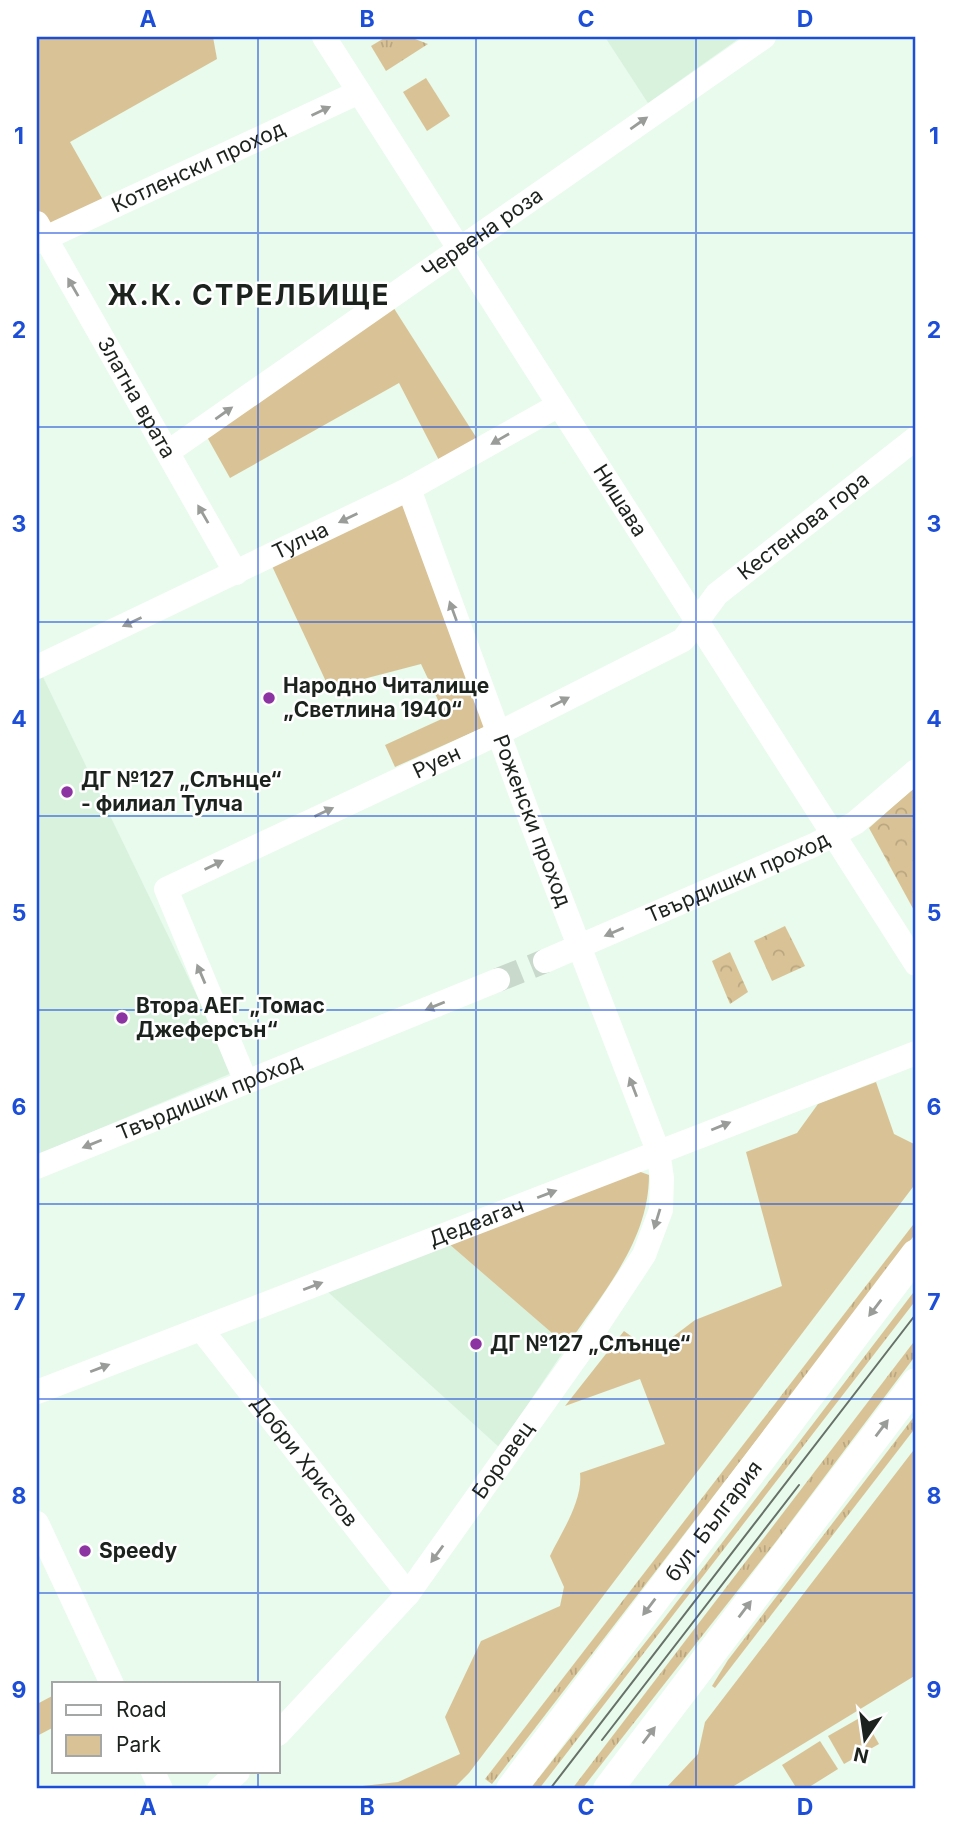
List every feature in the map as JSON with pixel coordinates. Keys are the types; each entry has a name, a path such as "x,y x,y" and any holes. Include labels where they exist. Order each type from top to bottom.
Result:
{"main road":[{"name":"бул. България","path":"511,1789 916,1254"},
{"path":"608,1789 916,1383"}],"street":[{"name":"Нишава","path":"324,37 916,964"},
{"name":"Червена роза","path":"167,452 764,37"},
{"name":"Котленски проход","path":"40,234 359,92"},
{"name":"Златна врата","path":"40,234 236,573"},
{"name":"Тулча","path":"37,667 409,489 559,405"},
{"name":"Кестенова гора","path":"697,621 717,594 916,438"},
{"name":"Роженски проход","path":"409,489 579,947 658,1151"},
{"name":"Руен","path":"246,1082 166,889 499,733 683,640 697,621"},
{"name":"Твърдишки проход","path":"545,961 833,835 855,823 916,771"},
{"name":"Твърдишки проход","path":"37,1167 498,981"},
{"name":"Дедеагач","path":"37,1392 916,1053"},
{"name":"Боровец","path":"280,1732 408,1594 582,1349 648,1248 661,1210 662,1178 658,1151"},
{"name":"Добри Христов","path":"201,1329 408,1594"},
{"path":"37,1523 111,1682"},
{"path":"153,1773 161,1789"},
{"path":"219,1789 237,1773"}],"shaded area":[{"path":"605,37 741,37 648,103"},
{"name":"Втора АЕГ „Томас Джеферсън“","path":"41,673 234,1072 37,1155 37,675"},
{"name":"ДГ №127 „Слънце“","path":"449,1244 567,1346 499,1447 328,1292"}],"green space":[{"path":"37,37 213,37 217,59 70,142 108,209 45,238 37,223"},
{"path":"386,37 410,37 428,44 386,71 371,46"},
{"path":"426,78 450,116 427,131 403,92"},
{"path":"388,299 483,448 444,470 399,383 230,478 202,428"},
{"path":"407,502 491,724 395,767 385,745 446,717 421,664 329,688 272,566"},
{"path":"916,786 916,914 869,828"},
{"path":"785,926 805,966 772,981 754,941"},
{"path":"730,952 748,992 730,1004 712,961"},
{"path":"876,1082 894,1134 916,1145 916,1183 469,1773 453,1789 336,1789 398,1782 460,1754 445,1717 481,1641 560,1606 564,1587 550,1556 575,1505 580,1473 665,1444 640,1379 565,1406 624,1331 653,1352 695,1320 782,1286 746,1152 797,1133 818,1104"},
{"path":"638,1171 649,1175 641,1223 621,1266 567,1346 449,1244"},
{"path":"916,1221 916,1233 492,1784 485,1779"},
{"path":"916,1289 916,1300 539,1789 530,1789 663,1620"},
{"path":"916,1339 916,1355 775,1543 582,1789 572,1789"},
{"path":"916,1414 916,1427 715,1688 712,1686 728,1660"},
{"path":"916,1447 916,1675 729,1789 661,1789 666,1788 698,1754 705,1722"},
{"path":"52,1696 52,1728 37,1736 37,1704"},
{"path":"863,1716 879,1744 844,1764 828,1736"},
{"path":"820,1741 838,1769 806,1789 797,1789 782,1765"}],"tunnel":[{"path":"498,980 545,961"}],"tram line":[{"path":"550,1789 916,1314"},
{"path":"602,1740 799,1485"}],"place":[{"name":"Народно Читалище „Светлина 1940“","path":"269,698"},
{"name":"ДГ №127 „Слънце“ - филиал Тулча","path":"67,792"},
{"name":"Втора АЕГ „Томас Джеферсън“","path":"122,1018"},
{"name":"ДГ №127 „Слънце“","path":"476,1344"},
{"name":"Speedy","path":"85,1551"}],"district":[{"name":"Ж.К. СТРЕЛБИЩЕ","path":"249,295"}]}
